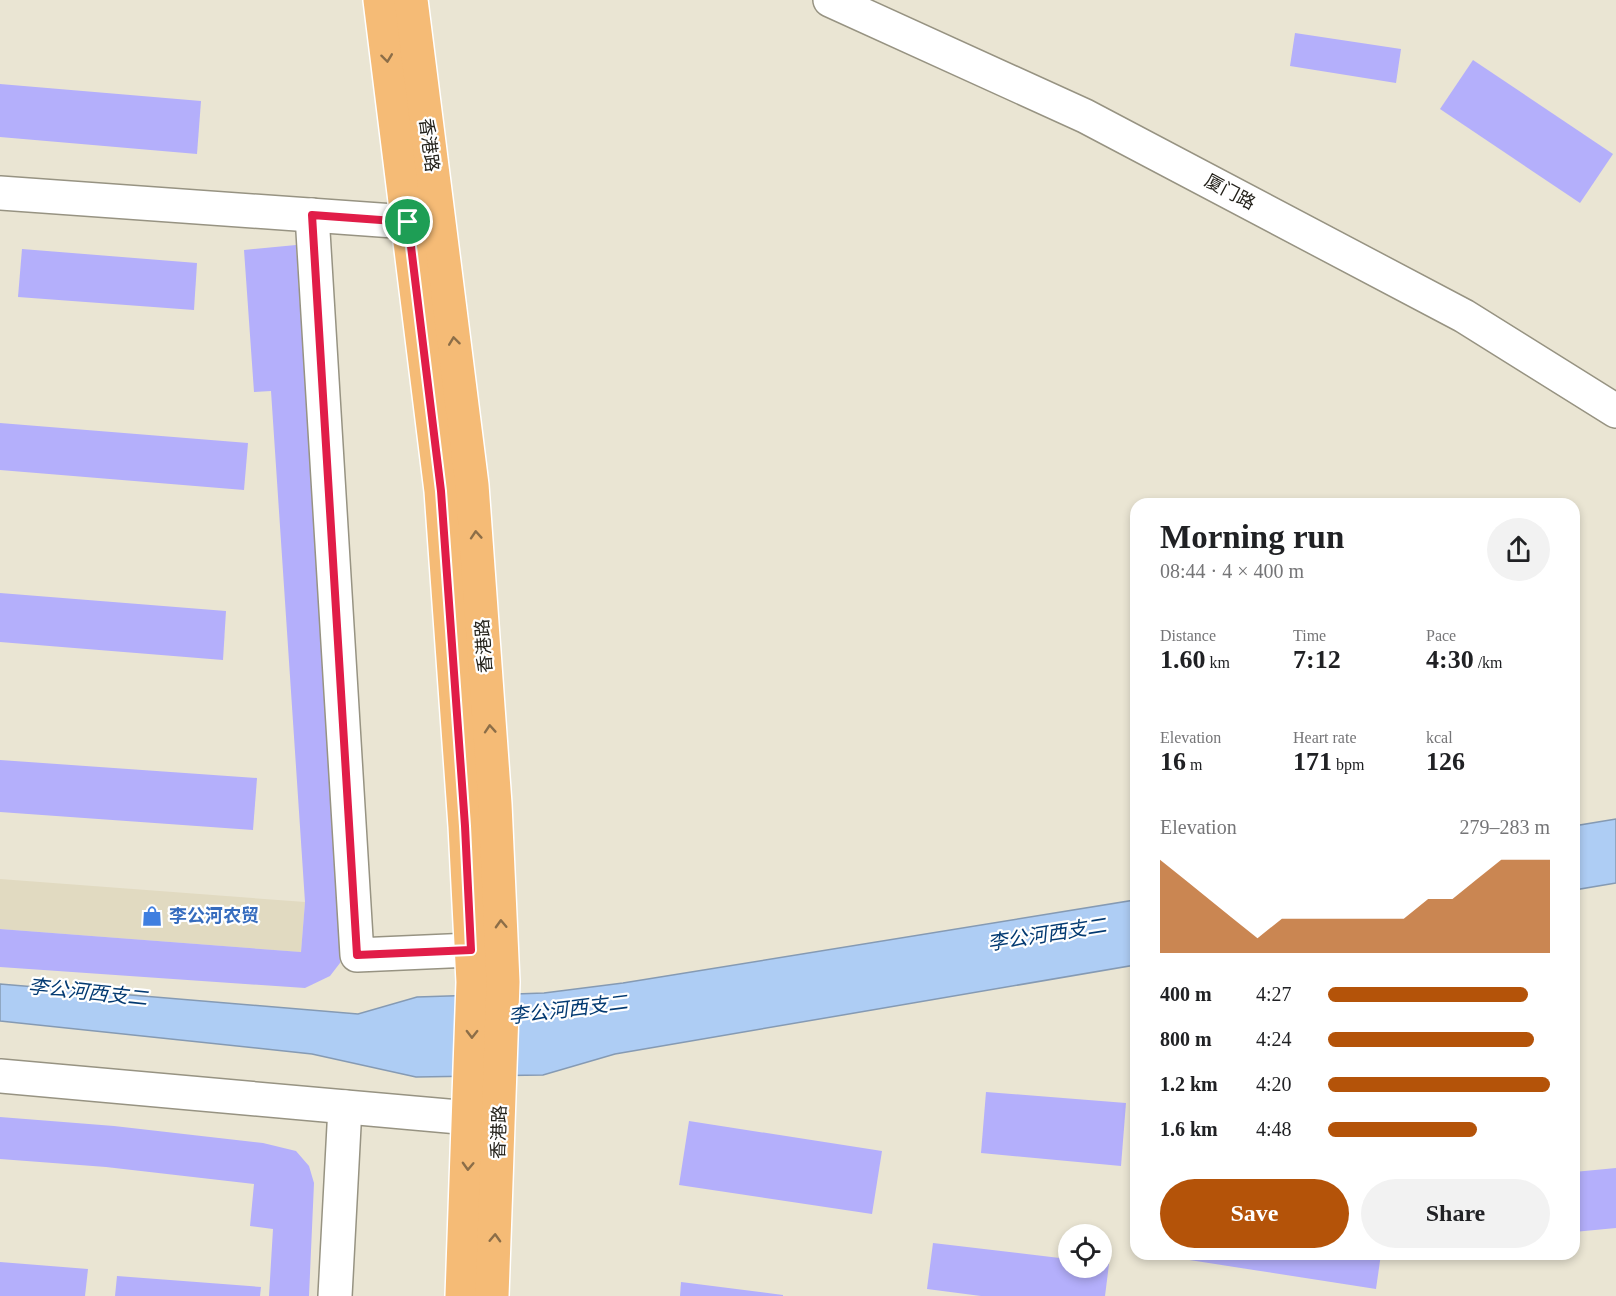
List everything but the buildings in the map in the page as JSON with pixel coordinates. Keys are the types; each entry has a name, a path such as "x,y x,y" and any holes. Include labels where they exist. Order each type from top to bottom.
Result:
{"main road":[{"name":"香港路","path":"380,0 441,491 464,815 482,971"},
{"name":"香港路","path":"411,0 472,485 495,804 482,971 480,1098 462,1296"},
{"name":"香港路","path":"480,1098 492,1296"}],"street":[{"name":"厦门路","path":"830,0 1085,116 1464,316 1616,411"},
{"path":"0,194 408,222"},
{"path":"312,215 357,955 482,971"},
{"path":"0,1076 345,1107 480,1098"},
{"path":"335,1296 345,1107"}],"shaded area":[{"name":"李公河农贸","path":"0,879 305,902 301,952 0,929"}],"water":[{"path":"1616,819 1616,883 1580,889 1580,825"},
{"name":"李公河西支二","path":"1130,901 1130,966 615,1054 543,1075 416,1077 312,1054 0,1021 0,984 358,1014 417,997 544,993 623,983"}],"place":[{"name":"李公河农贸","path":"152,916"}],"route":[{"path":"312,215 408,222 441,491 465,826 471,950 357,955 312,215"}]}
